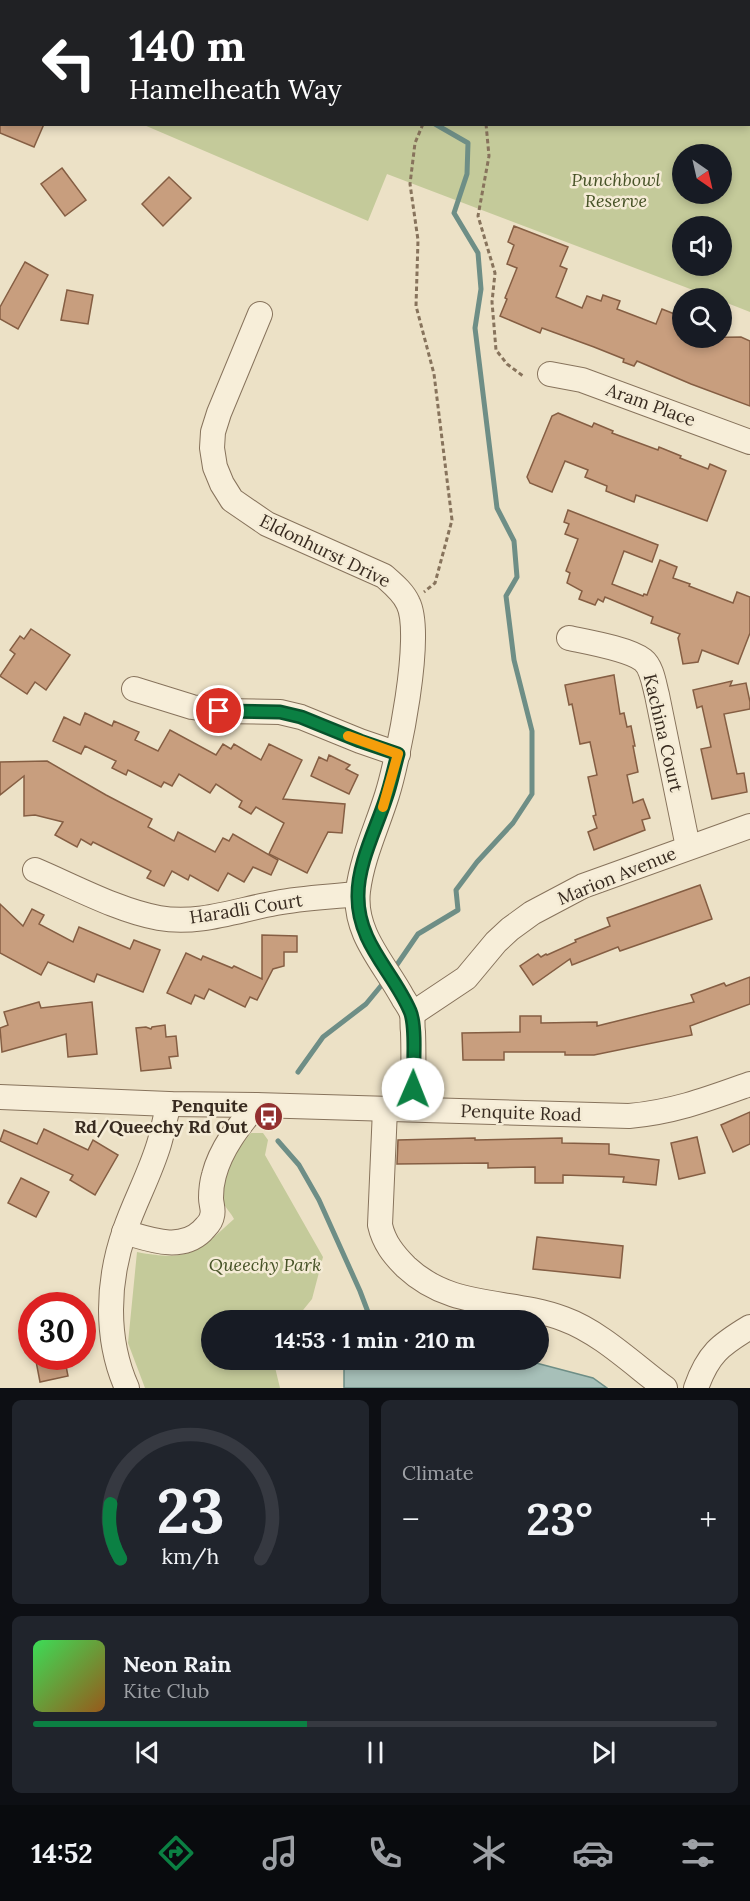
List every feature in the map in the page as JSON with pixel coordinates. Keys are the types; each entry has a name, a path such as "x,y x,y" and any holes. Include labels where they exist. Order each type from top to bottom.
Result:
{"street":[{"name":"Eldonhurst Drive","path":"260,315 213,432 212,448 215,467 222,484 232,500 267,524 384,576 398,588 408,603 414,622 413,650 398,754 387,795 362,866 357,894 359,916 365,936 379,961 398,987 412,1014 413,1109"},
{"name":"Aram Place","path":"550,374 582,380 750,442"},
{"name":"Kachina Court","path":"569,638 630,653 644,661 657,695 688,847"},
{"path":"134,689 192,707 219,711 280,712 301,717 398,754"},
{"name":"Marion Avenue","path":"412,1014 466,978 496,942 532,914 583,886 750,826"},
{"name":"Haradli Court","path":"35,870 137,913 160,918 188,920 207,918 277,903 357,894"},
{"name":"Penquite Road","path":"0,1097 169,1104 629,1116 658,1114 686,1107 750,1084"},
{"path":"127,1388 116,1356 111,1324 115,1270 124,1232 159,1145 169,1104"},
{"path":"124,1232 163,1243 177,1243 195,1238 209,1223 213,1214 211,1197 214,1176 220,1159 232,1135 256,1105"},
{"path":"385,1108 380,1226 383,1237 400,1260 416,1276 434,1288 453,1295 564,1318 590,1331 665,1388"},
{"path":"696,1388 704,1366 716,1352 732,1337 750,1327"}],"path":[{"path":"408,603 435,584 452,519 434,374 416,306 418,240 410,184 415,143 422,126"},
{"path":"486,126 489,156 478,216 495,273 492,302 496,350 507,364 523,376"}],"green space":[{"name":"Punchbowl Reserve","path":"146,126 750,126 750,312 732,305 732,288 688,288 387,174 368,221"},
{"name":"Queechy Park","path":"251,1133 263,1133 268,1140 265,1155 323,1257 312,1299 303,1310 201,1310 201,1370 276,1370 280,1388 145,1388 128,1343 137,1252 168,1256 191,1252 210,1240 234,1219 221,1199 219,1191 223,1173"}],"water":[{"path":"549,1366 593,1378 607,1388 344,1388 344,1370 549,1370"}],"building":[{"path":"0,126 43,126 34,147 0,133"},
{"path":"62,168 86,200 65,216 41,184"},
{"path":"169,177 191,198 163,226 142,204"},
{"path":"514,226 568,247 560,266 567,269 556,297 582,308 587,296 601,301 603,295 620,301 617,309 656,324 662,309 672,313 672,348 732,348 732,337 741,337 750,341 750,406 637,361 634,366 623,362 624,359 594,347 542,328 540,333 500,316 517,268 507,264 514,245 508,242"},
{"path":"25,262 48,275 18,329 0,319 0,307"},
{"path":"67,290 93,295 88,324 61,320"},
{"path":"558,413 592,427 594,423 613,431 612,433 658,450 659,447 708,469 710,464 726,471 707,521 636,495 634,502 606,491 607,486 585,477 588,470 565,461 552,492 530,483 527,477 552,416"},
{"path":"568,510 658,545 652,562 624,551 612,584 643,596 647,595 660,560 677,567 673,578 690,584 689,586 733,603 737,592 750,597 750,633 738,664 702,650 698,662 683,664 678,638 680,634 651,623 653,617 605,597 603,602 598,599 595,605 579,599 582,591 567,583 570,573 566,571 578,539 565,534 569,524 564,522"},
{"path":"31,629 70,655 46,690 35,682 27,694 0,676 15,654 10,650 20,636 24,639"},
{"path":"614,675 620,714 624,713 627,727 631,726 635,746 633,746 638,772 627,775 633,803 643,799 650,818 642,820 645,830 594,850 588,832 597,828 593,816 596,815 588,777 597,775 590,742 580,744 572,704 569,705 565,685"},
{"path":"732,681 730,686 746,683 750,702 750,709 724,714 737,774 744,773 747,792 712,799 701,749 711,747 702,706 697,708 693,690"},
{"path":"85,713 112,726 114,721 139,732 135,740 158,751 170,730 216,755 223,744 231,749 234,744 261,760 269,744 302,760 283,799 345,804 342,833 328,832 307,873 269,854 284,823 256,807 251,814 239,807 242,801 216,784 210,793 179,774 172,786 164,782 161,787 128,770 126,775 112,768 116,761 85,746 81,754 53,741 64,717 80,725"},
{"path":"329,755 350,765 346,769 358,775 349,794 311,776 319,757 327,761"},
{"path":"47,761 152,819 148,827 174,841 178,832 215,852 223,838 229,841 233,834 278,860 271,875 253,867 244,882 228,873 218,891 190,875 188,880 172,871 164,886 147,878 151,871 93,842 91,845 81,839 77,847 55,835 63,822 35,815 24,816 24,776 0,795 0,762"},
{"path":"700,885 712,919 620,951 618,947 572,965 570,959 533,985 520,966 538,954 541,957 547,955 576,942 575,940 610,926 607,918"},
{"path":"0,904 23,926 32,909 44,915 39,924 73,942 79,927 130,949 134,940 160,950 143,992 97,974 94,982 48,962 41,975 0,953"},
{"path":"262,935 297,936 297,952 284,952 284,966 273,969 257,1000 250,997 245,1007 209,989 204,999 195,995 191,1004 167,993 186,953 201,960 203,956 232,968 234,966 262,979"},
{"path":"750,977 750,1004 690,1026 692,1035 594,1055 565,1055 565,1052 504,1052 504,1060 463,1060 462,1033 520,1032 520,1016 541,1016 541,1023 597,1022 597,1026 694,1002 691,995 724,983 726,986"},
{"path":"39,1002 41,1008 92,1002 97,1054 68,1057 66,1034 2,1052 0,1028 8,1025 4,1012"},
{"path":"165,1025 166,1037 176,1036 178,1056 169,1057 171,1068 141,1071 136,1028 151,1029"},
{"path":"750,1112 750,1144 733,1152 721,1125"},
{"path":"44,1129 88,1150 93,1140 118,1155 95,1195 70,1180 73,1175 0,1141 4,1130 37,1144"},
{"path":"697,1137 705,1173 679,1179 671,1143"},
{"path":"475,1138 475,1140 562,1138 562,1143 609,1144 609,1154 659,1160 656,1185 623,1182 624,1177 563,1175 563,1183 535,1183 535,1167 488,1168 488,1163 397,1164 398,1140"},
{"path":"21,1178 49,1192 36,1217 8,1203"},
{"path":"537,1237 623,1246 620,1278 533,1269"},
{"path":"38,1370 67,1370 68,1376 40,1382"}],"waterway":[{"path":"394,969 418,934 458,910 456,890 477,862 513,823 532,794 532,731 514,660 506,596 517,577 514,541 497,508 475,328 481,289 478,253 454,213 467,174 468,143 438,126"},
{"path":"298,1072 323,1037 366,1004 385,981"},
{"path":"278,1141 299,1165 319,1200 367,1310"}],"slow traffic":[{"path":"348,736 398,754 383,807"}],"place":[{"name":"Penquite Rd/Queechy Rd Out","path":"269,1116"}],"route":[{"path":"219,711 280,712 301,717 398,754 387,795 362,866 357,894 359,916 365,936 379,961 398,987 412,1014 413,1089"}]}
